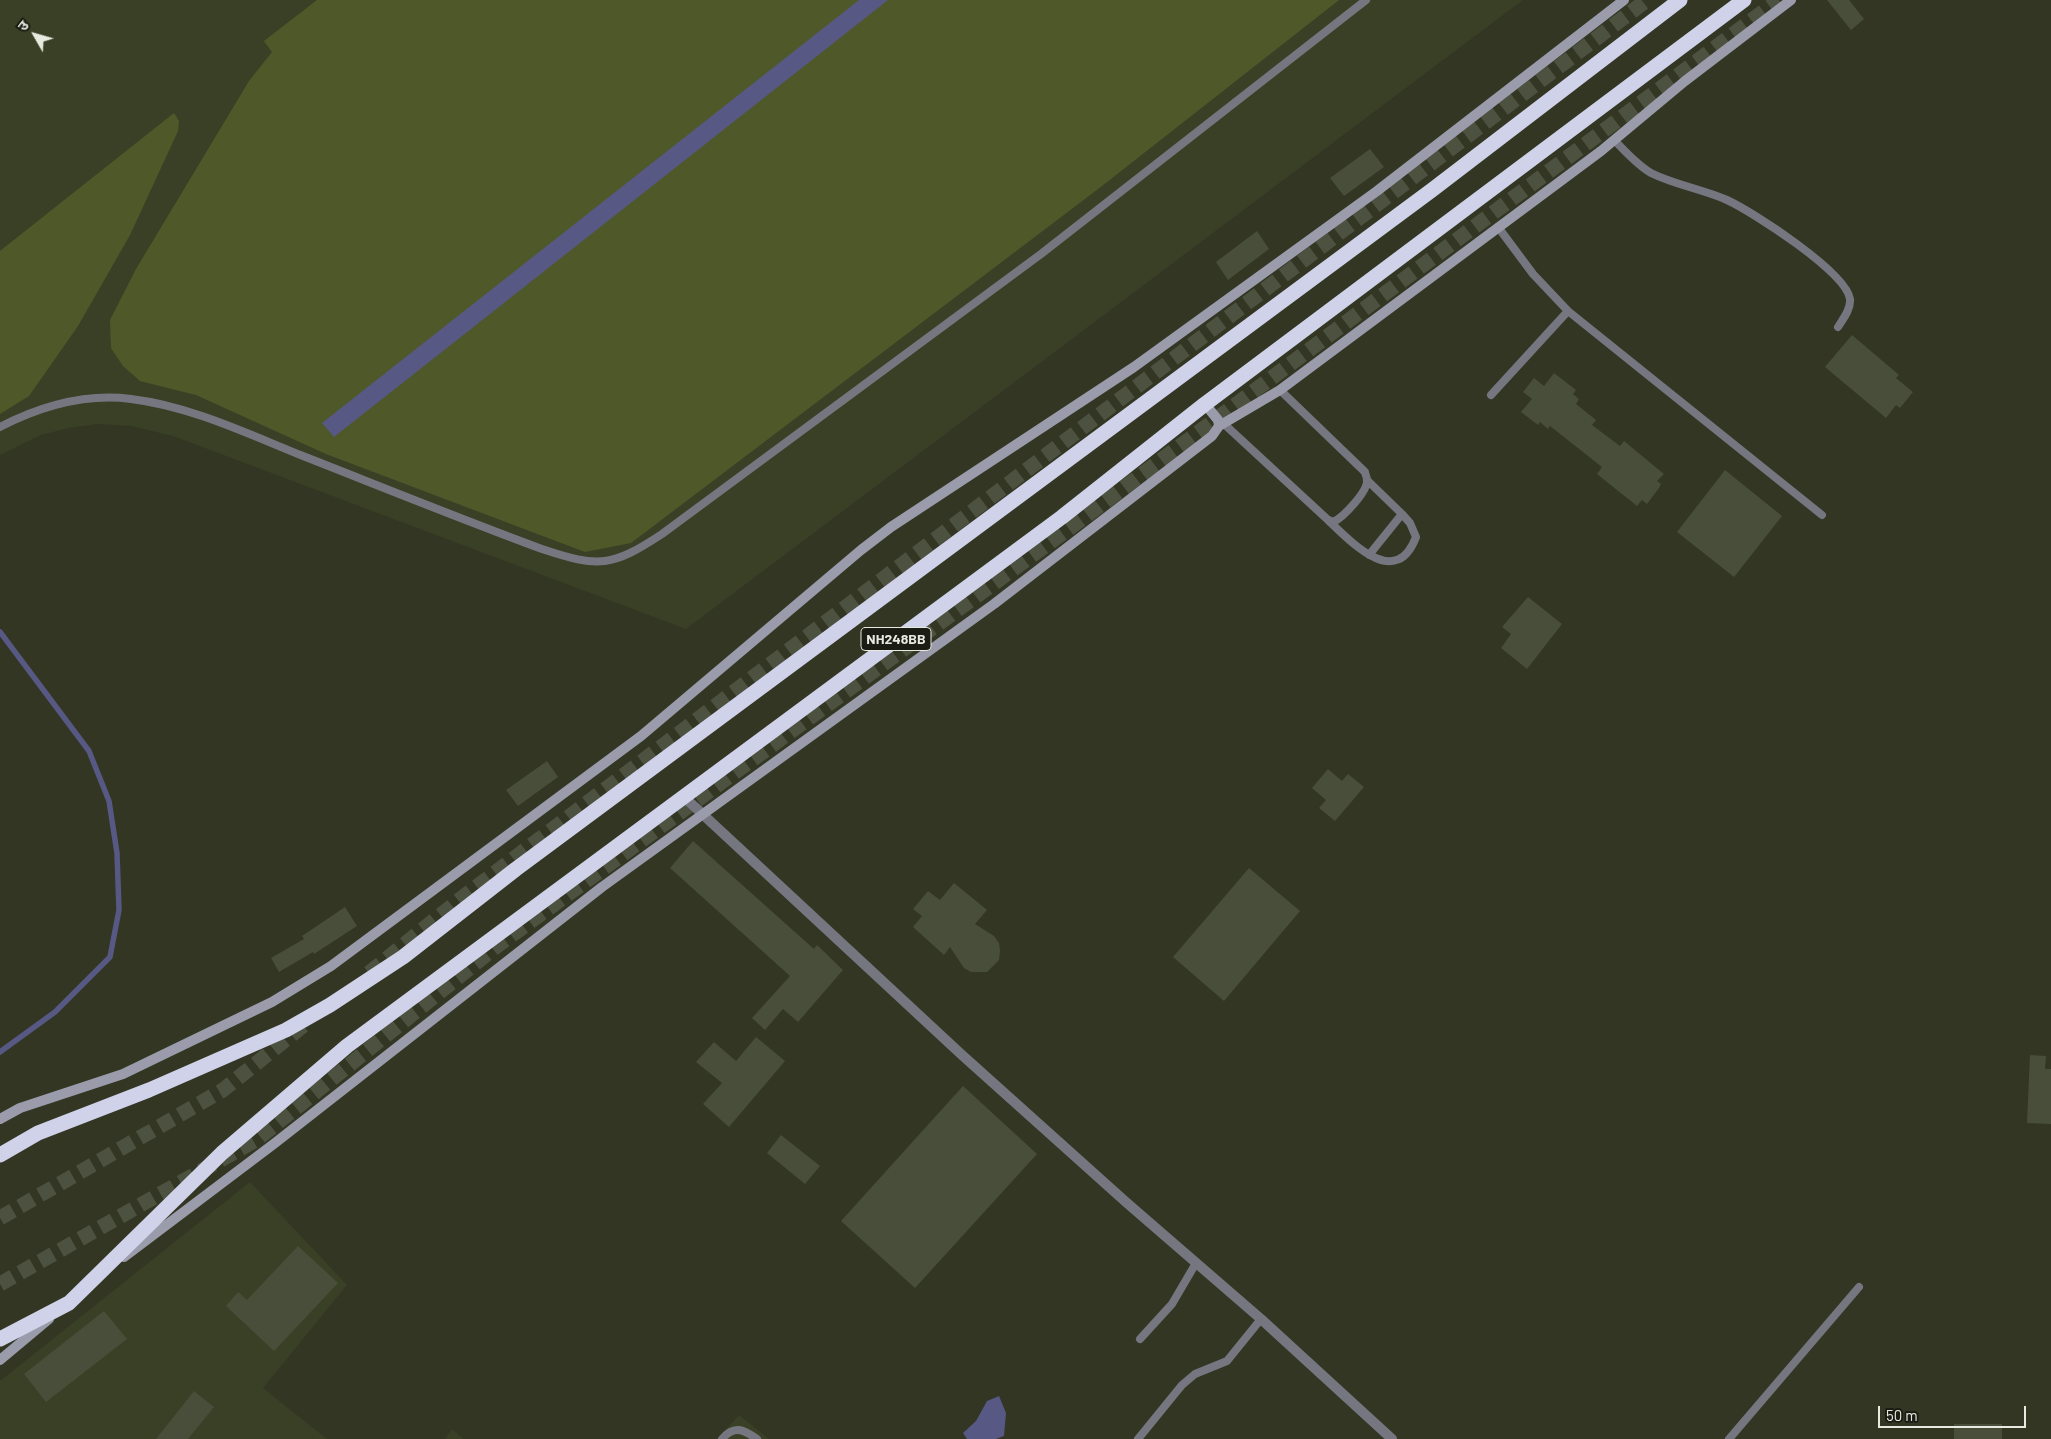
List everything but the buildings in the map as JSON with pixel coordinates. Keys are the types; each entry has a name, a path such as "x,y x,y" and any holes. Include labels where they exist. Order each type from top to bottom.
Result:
{"highway":[{"name":"NH248BB","path":"0,1155 38,1133 230,1056 286,1030 330,1005 403,957 523,864 1432,190 1680,0"},
{"name":"NH248BB","path":"69,1303 222,1152 347,1046 682,796 1062,517 1205,404 1744,0"},
{"path":"0,1339 69,1303"}],"street":[{"path":"0,1119 20,1108 123,1074 302,985 361,946 642,736 846,562 891,527 1150,356 1377,191 1624,0"},
{"path":"0,1360 127,1255 275,1143 602,887 994,604 1212,436 1221,424 1280,390 1498,228 1614,140 1791,0"},
{"path":"1205,404 1221,424"},
{"path":"682,796 970,1061 1261,1319 1392,1439"}],"lane":[{"path":"0,426 46,406 69,400 129,399 151,402 222,424 542,549 585,561 618,560 662,534 1041,254 1366,0"},
{"path":"1614,140 1634,161 1650,173 1727,200 1772,225 1808,253 1846,288 1850,300 1848,310 1838,327"},
{"path":"1498,228 1532,274 1568,311 1822,516"},
{"path":"1491,395 1568,311"},
{"path":"1221,424 1348,539 1369,555 1390,562 1405,556 1416,537 1410,523 1367,480 1365,472 1280,390"},
{"path":"1328,519 1333,522 1345,515 1364,489 1367,480"},
{"path":"1369,555 1402,514"},
{"path":"1140,1339 1172,1304 1196,1263"},
{"path":"1729,1439 1859,1287"},
{"path":"1138,1439 1182,1385 1195,1374 1227,1361 1261,1319"},
{"path":"722,1439 728,1431 737,1428 757,1439"}],"shaded area":[{"path":"0,0 1523,0 686,629 173,436 131,426 97,424 41,435 0,455"},
{"path":"317,0 1339,0 1102,186 631,543 585,552 326,454 196,395 140,381 123,366 111,348 110,320 136,269 249,81 272,52 264,41"},
{"path":"174,113 179,121 178,131 130,235 78,326 29,396 0,414 0,251"},
{"path":"250,1182 347,1285 263,1388 327,1439 0,1439 0,1381"},
{"path":"739,1415 769,1439 717,1439"},
{"path":"452,1429 464,1439 445,1439"}],"water":[{"path":"859,0 888,0 334,437 322,423"},
{"path":"999,1396 1006,1413 1004,1436 996,1439 967,1439 963,1433 976,1421 987,1401"}],"waterway":[{"path":"0,632 89,751 109,801 117,853 119,910 110,957 55,1012 0,1052"}],"tunnel":[{"path":"369,973 463,897 1647,0"},
{"path":"0,1284 256,1140 497,946 1082,519 1779,0"},
{"path":"0,1218 223,1090 304,1025"}]}
